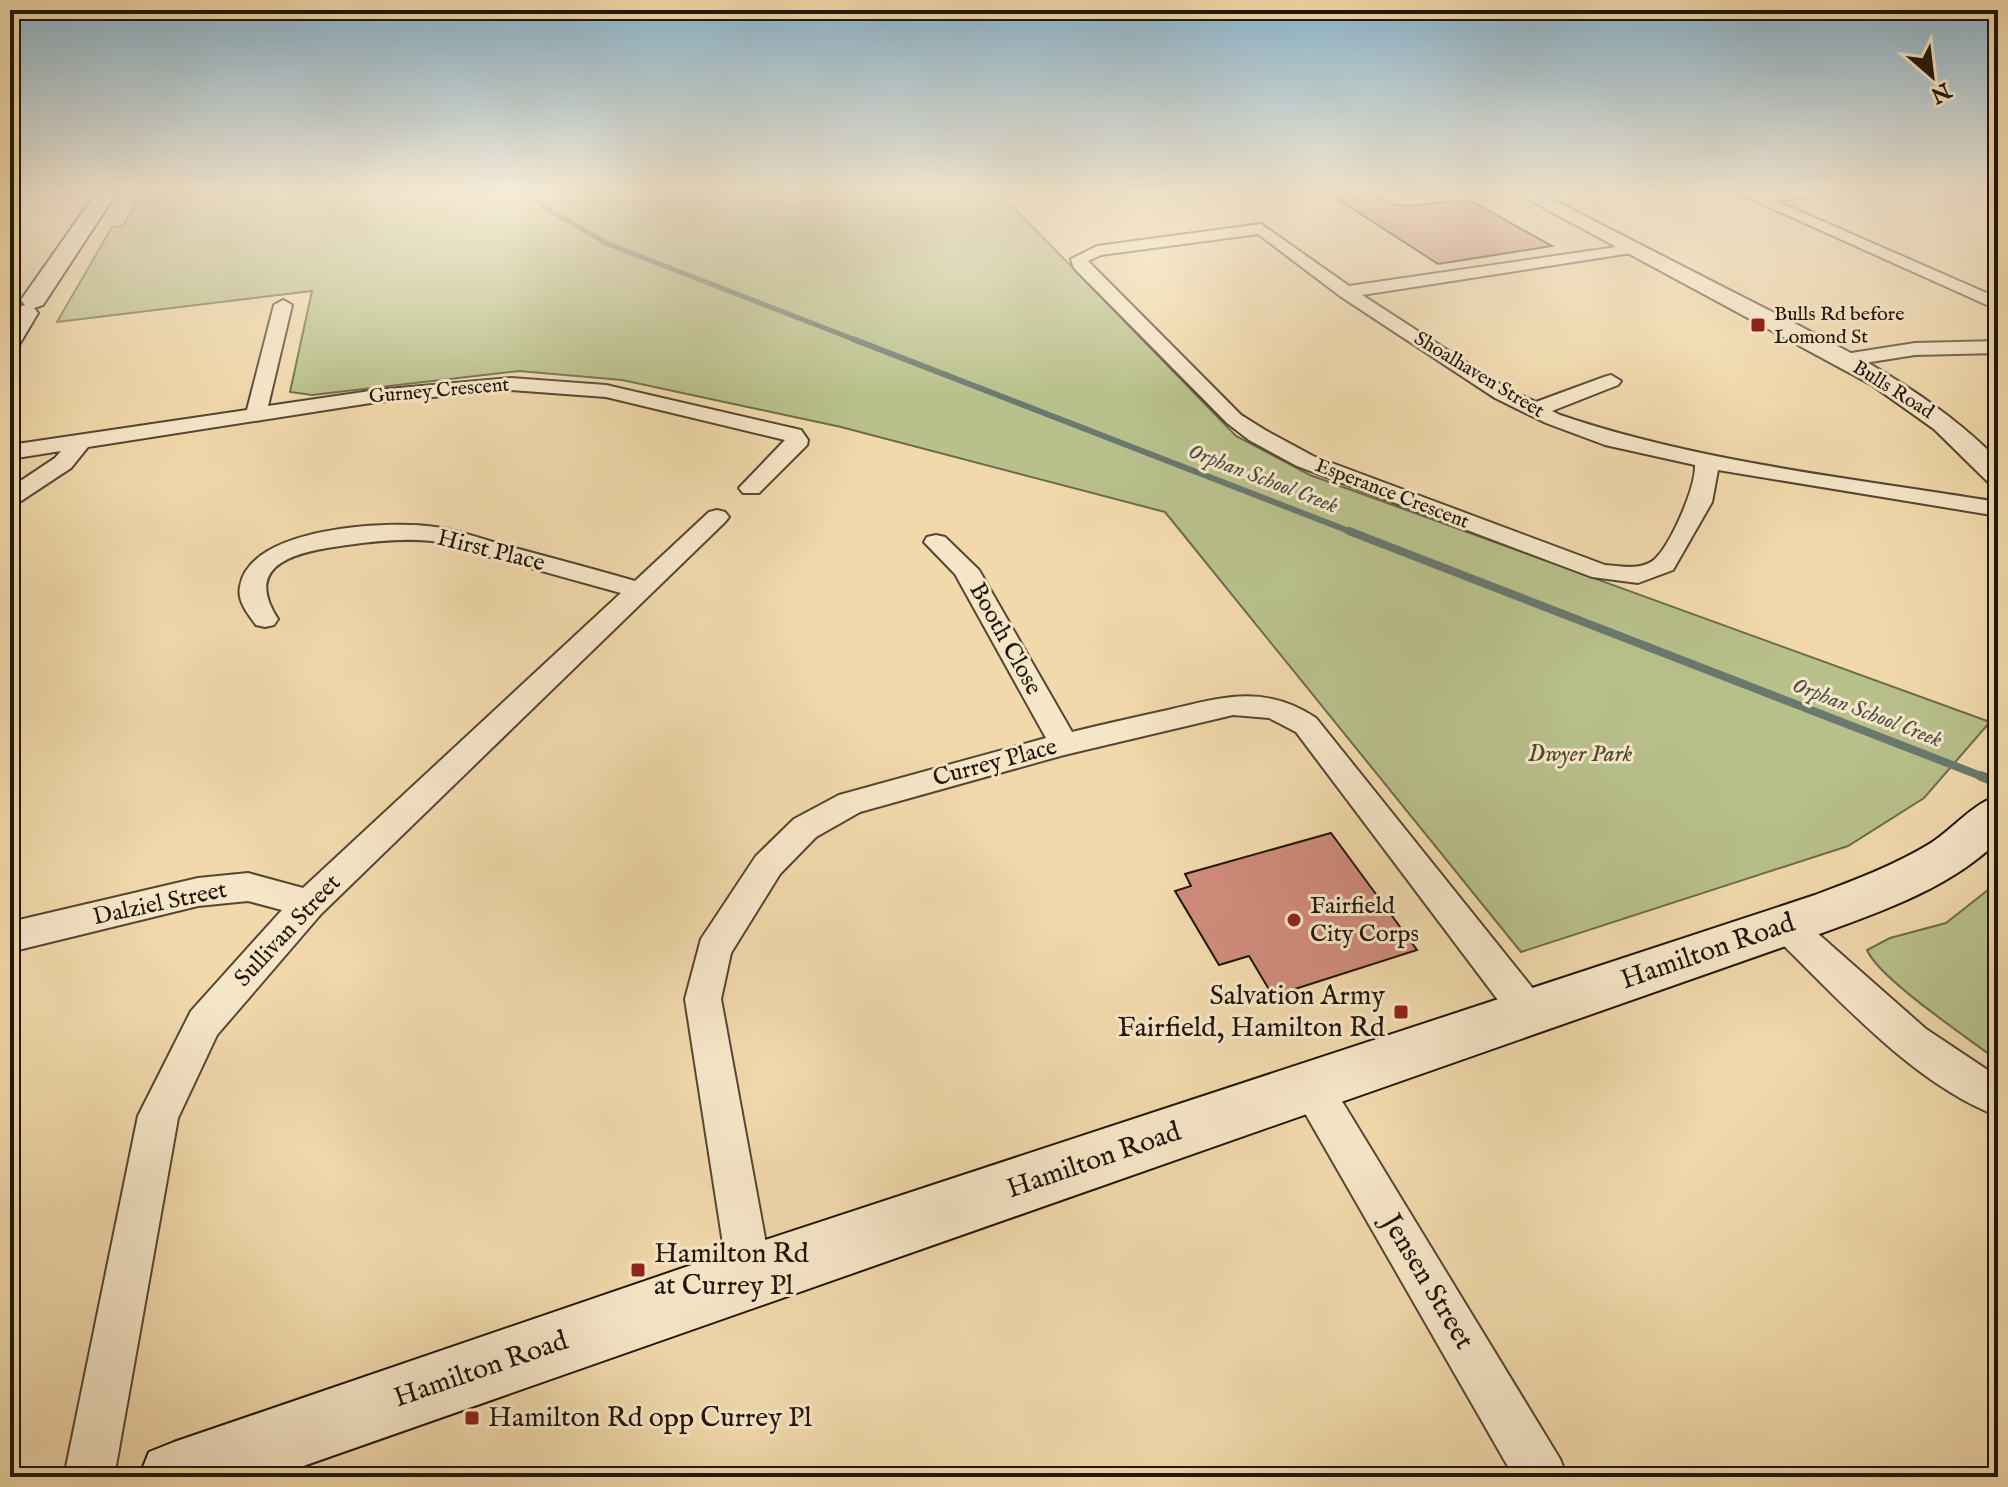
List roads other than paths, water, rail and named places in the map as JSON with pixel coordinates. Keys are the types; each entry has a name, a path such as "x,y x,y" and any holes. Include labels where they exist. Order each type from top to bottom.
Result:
{"main road":[{"path":"10,339 20,308 57,258"},
{"name":"Hamilton Road","path":"174,1477 750,1276 1786,926 1873,894 1937,861 1967,842 1998,813"}],"street":[{"name":"Esperance Crescent","path":"1081,258 1080,264 1234,419 1257,435 1317,465 1601,572 1638,575 1664,565 1700,502 1707,475 1706,461"},
{"name":"Shoalhaven Street","path":"1301,258 1346,292 1502,394 1613,440 1706,461 1998,509"},
{"path":"1346,292 1564,258"},
{"name":"Bulls Road","path":"1651,258 1911,398 1976,451 1998,476"},
{"path":"1893,258 1998,305"},
{"path":"256,414 283,305"},
{"path":"1845,360 1915,349 1998,347"},
{"path":"1535,410 1611,381"},
{"name":"Gurney Crescent","path":"10,452 450,387 531,384 606,391 793,435 796,445 751,488"},
{"path":"10,498 63,463 80,442"},
{"name":"Sullivan Street","path":"89,1477 158,1116 204,1023 309,904 717,517"},
{"name":"Hirst Place","path":"265,619 255,604 252,588 259,568 277,554 301,544 388,532 435,534 640,590"},
{"name":"Booth Close","path":"936,542 966,570 1064,744"},
{"name":"Currey Place","path":"750,1276 703,999 714,950 768,865 805,828 850,803 1064,744 1233,705 1268,706 1306,725 1529,1012"},
{"name":"Dalziel Street","path":"10,937 198,892 248,887 309,904"},
{"path":"1786,926 1928,1053 1998,1098"},
{"name":"Jensen Street","path":"1312,1088 1542,1477"}],"waterway":[{"name":"Orphan School Creek","path":"645,258 858,341"},
{"name":"Orphan School Creek","path":"853,339 1354,533"},
{"name":"Orphan School Creek","path":"1349,531 1984,777"},
{"name":"Orphan School Creek","path":"1984,777 1998,783"}],"place":[{"name":"Bulls Rd before Lomond St","path":"1758,325"},
{"name":"Fairfield City Corps","path":"1294,920"},
{"name":"Salvation Army Fairfield, Hamilton Rd","path":"1401,1012"},
{"name":"Hamilton Rd at Currey Pl","path":"638,1270"},
{"name":"Hamilton Rd opp Currey Pl","path":"472,1418"}],"park label":[{"name":"Dwyer Park","path":"1580,754"}]}
